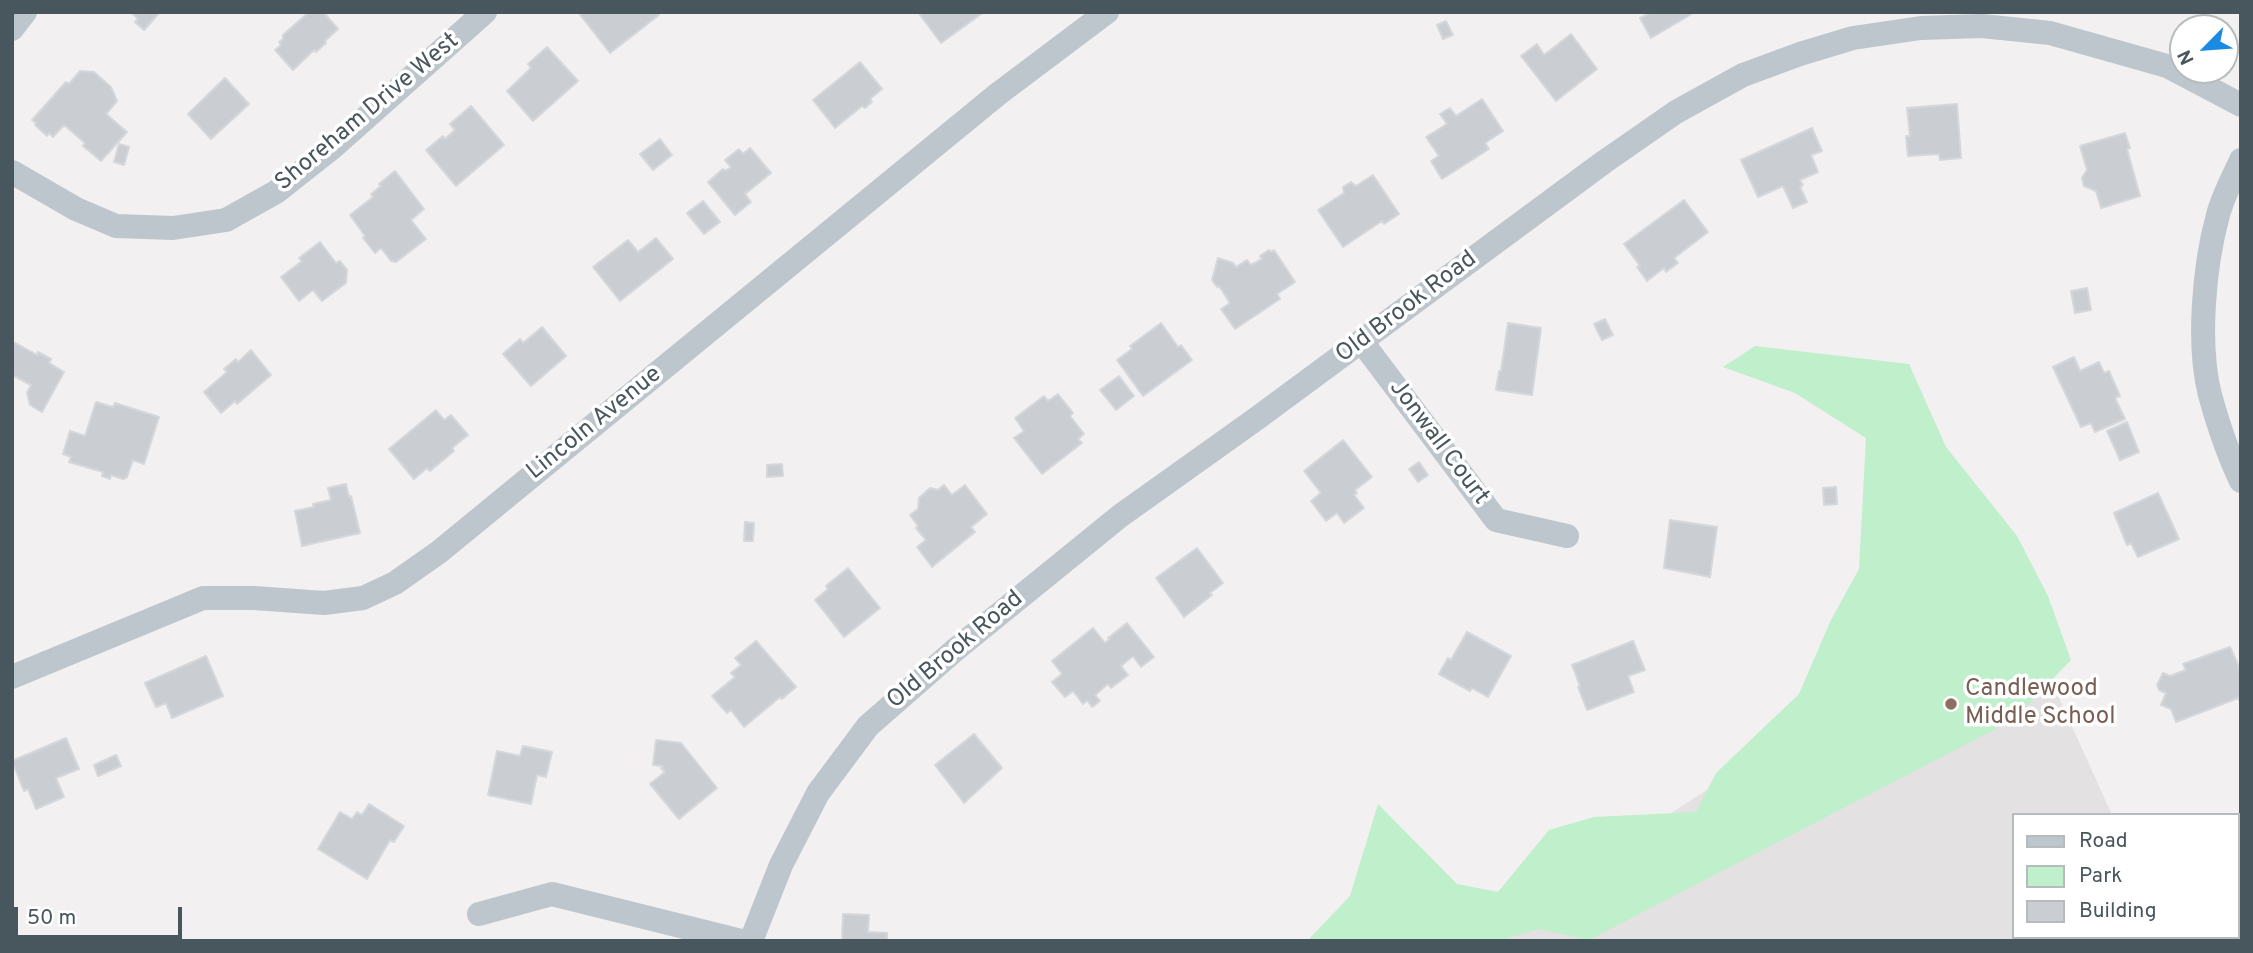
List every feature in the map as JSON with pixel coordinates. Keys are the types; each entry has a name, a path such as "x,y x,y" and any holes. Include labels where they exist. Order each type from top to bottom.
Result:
{"street":[{"path":"12,29 24,12"},
{"name":"Shoreham Drive West","path":"12,172 76,209 116,226 173,228 226,220 276,192 333,147 485,12"},
{"name":"Lincoln Avenue","path":"12,677 203,598 254,598 324,603 363,598 395,583 439,552 998,94 1107,12"},
{"name":"Old Brook Road","path":"751,941 781,865 818,793 868,726 955,650 1120,516 1676,112 1743,75 1853,38 1921,28 1970,26 2050,33 2167,66 2241,105"},
{"path":"2241,160 2218,213 2207,272 2203,335 2210,394 2231,460 2241,481"},
{"name":"Jonwall Court","path":"1362,342 1496,520 1567,536"},
{"path":"479,914 552,894 741,941"}],"shaded area":[{"name":"Candlewood Middle School","path":"2012,594 2111,813 2011,813 2011,939 2169,941 1472,941"}],"green space":[{"path":"1755,346 1909,364 1946,447 2017,536 2048,596 2071,660 2013,720 1589,940 1539,929 1498,941 1307,941 1350,896 1378,804 1457,884 1498,892 1549,830 1594,817 1696,812 1716,773 1799,694 1830,622 1859,569 1866,438 1795,393 1723,367"}],"building":[{"path":"131,12 160,12 144,30 135,22 138,19"},
{"path":"309,12 323,12 338,29 326,43 316,52 314,50 293,70 275,50 281,45 279,42 283,35"},
{"path":"578,12 657,12 659,15 610,53"},
{"path":"918,12 984,12 941,43"},
{"path":"1647,12 1695,12 1651,38 1640,18 1648,14"},
{"path":"1446,21 1453,35 1443,39 1437,25"},
{"path":"1571,34 1597,69 1556,101 1521,56 1537,44 1544,55"},
{"path":"547,47 578,81 533,121 507,91 531,68 528,64"},
{"path":"860,62 882,89 870,99 872,102 865,108 862,106 835,128 813,100"},
{"path":"80,71 94,72 111,87 117,101 106,114 127,132 101,161 64,125 53,137 49,133 47,136 32,120 66,82 69,84"},
{"path":"225,78 249,104 211,139 188,114"},
{"path":"1482,99 1503,131 1485,143 1489,149 1442,179 1431,161 1439,156 1426,137 1447,124 1440,114 1450,108 1456,116"},
{"path":"1957,104 1961,158 1940,160 1939,154 1908,156 1906,136 1910,136 1907,108"},
{"path":"471,106 504,145 456,186 426,150 455,130 450,124"},
{"path":"1812,128 1822,151 1811,155 1818,172 1800,180 1803,185 1800,187 1807,202 1793,208 1783,186 1758,197 1741,160"},
{"path":"2125,133 2140,196 2101,208 2096,191 2084,186 2082,178 2087,170 2080,146"},
{"path":"660,139 672,155 653,170 640,154"},
{"path":"119,144 129,147 124,165 114,162"},
{"path":"750,148 771,173 745,194 751,202 735,215 708,182 723,169 725,171 731,167 725,160 739,149 743,154"},
{"path":"395,171 424,209 411,220 426,239 396,262 391,261 381,248 375,253 350,215 373,197 371,194 381,186 379,184"},
{"path":"1373,175 1399,214 1384,224 1382,221 1343,247 1318,210 1344,193 1343,187 1351,182 1356,186"},
{"path":"1684,200 1708,232 1674,258 1678,263 1666,272 1664,268 1647,281 1624,244"},
{"path":"703,201 720,222 704,234 687,213"},
{"path":"656,238 673,259 620,301 593,267 628,240 638,252"},
{"path":"320,242 336,263 340,261 347,270 346,283 322,301 313,290 299,301 281,277 302,261 299,258"},
{"path":"1274,250 1295,282 1277,294 1280,299 1235,329 1221,309 1230,303 1212,280 1218,258 1233,263 1236,267 1247,260 1251,265 1262,259 1260,256"},
{"path":"2087,288 2091,310 2075,313 2071,291"},
{"path":"1605,319 1613,335 1602,340 1594,324"},
{"path":"1161,323 1178,347 1181,345 1192,360 1143,396 1117,360 1132,349 1130,346"},
{"path":"1508,323 1541,328 1532,395 1496,390"},
{"path":"542,327 566,356 531,386 503,354 520,339 523,343"},
{"path":"12,341 37,355 38,352 51,359 49,363 64,372 42,412 30,405 27,393 31,385 12,375"},
{"path":"251,350 271,375 237,404 235,401 221,413 204,392 227,372 224,369 236,359 238,362"},
{"path":"2074,357 2080,371 2099,362 2104,373 2109,371 2120,396 2115,398 2125,419 2095,432 2091,423 2081,427 2053,367"},
{"path":"1119,376 1134,396 1116,410 1100,390"},
{"path":"1058,394 1073,413 1070,416 1084,434 1078,439 1082,443 1042,474 1014,438 1024,431 1015,418 1044,396 1048,401"},
{"path":"96,402 113,407 115,403 159,417 144,464 133,460 127,477 123,479 111,475 110,479 102,476 103,472 69,462 71,457 63,454 70,431 85,436"},
{"path":"436,410 444,420 451,415 468,435 430,471 427,468 414,479 389,449"},
{"path":"2127,422 2139,452 2120,460 2107,431"},
{"path":"1343,440 1372,477 1355,490 1357,493 1354,495 1364,508 1344,523 1337,513 1326,521 1311,501 1321,493 1304,471"},
{"path":"1419,462 1428,475 1418,482 1409,469"},
{"path":"782,464 783,476 767,477 767,465"},
{"path":"346,484 360,533 302,546 295,511 331,500 328,488"},
{"path":"944,485 952,495 965,485 987,514 971,527 975,532 932,567 917,547 926,540 910,515 918,509 919,498 930,488 938,490"},
{"path":"1836,487 1837,504 1824,505 1823,488"},
{"path":"2158,493 2179,539 2138,557 2131,543 2127,545 2114,513"},
{"path":"1670,520 1717,527 1710,577 1664,568"},
{"path":"745,522 754,523 753,541 744,541"},
{"path":"1197,548 1223,583 1184,617 1156,578"},
{"path":"848,568 880,608 844,637 815,600 828,589 826,586"},
{"path":"1127,623 1154,657 1141,667 1133,656 1121,666 1128,675 1111,688 1108,684 1095,695 1100,701 1092,707 1087,700 1083,704 1073,691 1065,697 1052,682 1062,674 1052,661 1093,628 1105,643"},
{"path":"1467,632 1511,656 1488,697 1472,688 1470,691 1439,674 1448,658 1451,660"},
{"path":"756,641 796,687 744,727 731,710 727,713 712,696 735,677 731,673 741,665 735,658"},
{"path":"1633,641 1645,670 1628,676 1634,692 1587,710 1572,665"},
{"path":"2230,647 2241,671 2241,703 2238,698 2176,722 2171,709 2161,705 2166,693 2159,690 2157,685 2163,673 2170,676 2186,670 2183,664"},
{"path":"206,656 223,696 172,718 166,703 156,707 145,683"},
{"path":"974,734 1002,768 964,803 935,765"},
{"path":"66,738 79,769 56,778 64,797 36,809 28,789 24,791 12,761"},
{"path":"656,740 681,743 717,788 679,819 650,784 665,772 661,768 663,766 653,765"},
{"path":"523,746 552,752 546,777 537,775 531,804 488,795 497,751 520,756"},
{"path":"116,755 121,766 98,776 94,765"},
{"path":"369,804 404,826 394,842 390,840 367,879 318,849 340,812 352,819 357,812 362,815"},
{"path":"2239,854 2241,856 2239,934"},
{"path":"843,914 869,915 868,932 887,933 887,941 842,941"}],"place":[{"name":"Candlewood Middle School","path":"1951,704"}]}
